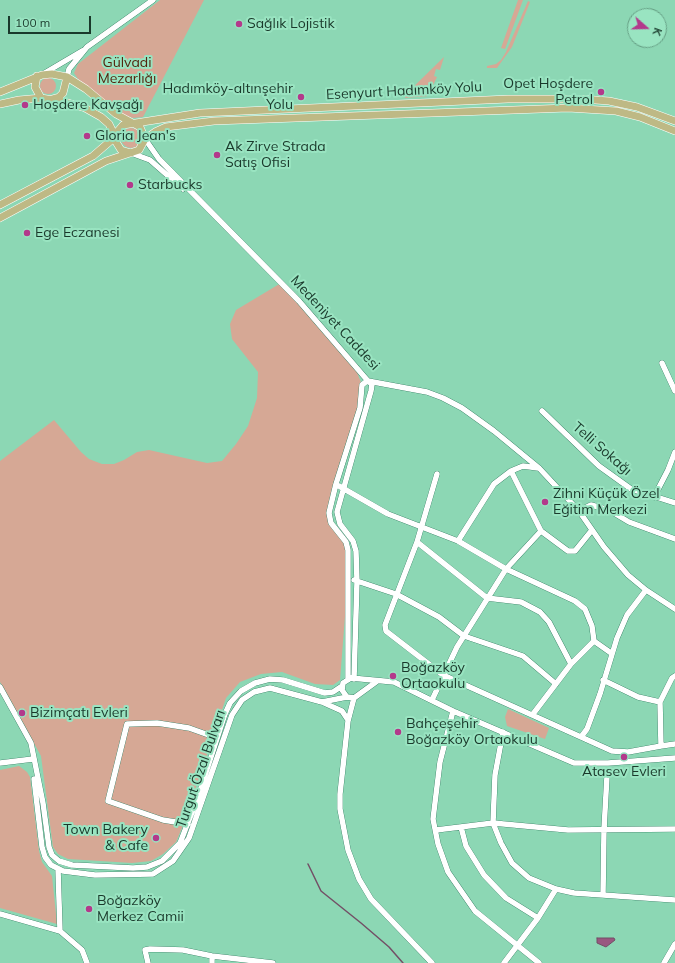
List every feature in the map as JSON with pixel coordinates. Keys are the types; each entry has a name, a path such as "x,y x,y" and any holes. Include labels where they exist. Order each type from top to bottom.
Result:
{"main road":[{"path":"0,92 40,76 52,74 67,77 86,89 116,114 143,130 145,139 139,150 106,161 0,218"},
{"path":"40,76 35,87 42,98"},
{"path":"52,99 57,98 63,93 67,77"},
{"path":"0,104 19,100 42,98 52,99 85,108 96,113 109,124 116,137 118,146 126,152 131,153"},
{"name":"Esenyurt Hadımköy Yolu","path":"132,123 200,113 508,99 569,99 623,103 675,121"},
{"path":"568,108 569,99"},
{"name":"Esenyurt Hadımköy Yolu","path":"145,139 166,127 207,122 568,108 616,110 640,117 675,131"},
{"path":"0,205 92,156 116,137 117,132 123,125 132,123"}],"street":[{"path":"40,76 87,47 153,0"},
{"path":"67,77 70,68 87,47"},
{"path":"145,139 159,159 212,214"},
{"path":"131,153 150,160 212,214"},
{"name":"Medeniyet Caddesi","path":"212,214 299,301 368,381 427,392 443,398 462,408 494,431 539,468 579,511 592,530 628,574 646,590 675,609"},
{"path":"662,364 675,391"},
{"path":"354,698 347,697 343,693 342,686 348,679 348,578 346,542 332,526 330,520 330,507 360,408 362,384 363,382 368,381 372,384 371,391 337,512 340,524 350,534 355,546 357,581 356,679 361,685 361,692"},
{"name":"Telli Sokağı","path":"542,411 600,466 631,489 675,503"},
{"path":"654,497 668,470 675,452"},
{"path":"458,541 494,484 511,471 523,466 539,468"},
{"path":"511,471 541,531 568,551 575,551 592,530"},
{"path":"438,474 422,526 385,626 386,631 443,675 534,714 612,751 628,752 675,744"},
{"path":"336,484 388,514 458,541 506,569 575,601 585,609 592,626 594,641 611,653"},
{"path":"579,511 591,505 609,510 635,525 675,539"},
{"path":"432,700 443,675 464,636 487,598 506,569 541,531"},
{"path":"416,542 487,598 521,602 540,612 549,622 571,664"},
{"path":"348,578 396,594 439,617 464,636 523,656 556,684"},
{"path":"581,737 587,729 604,680 611,653 627,615 646,590"},
{"path":"534,714 571,664 594,641"},
{"path":"661,746 660,702 672,678 675,676"},
{"name":"Turgut Özal Bulvarı","path":"33,758 43,803 49,847 52,855 59,861 94,867 133,868 151,866 166,858 176,849 188,824 230,703 241,691 255,682 276,679 325,693 334,692 342,686"},
{"path":"348,679 394,682 453,711 574,763 608,763 675,758"},
{"path":"604,680 638,697 660,702"},
{"path":"376,682 354,698 348,721 342,768 340,801 348,850 359,879 371,899 432,963"},
{"name":"Turgut Özal Bulvarı","path":"0,687 31,744 36,803 43,850 47,861 58,869 84,874 122,876 150,874 165,867 179,854 193,831 232,715 242,700 254,692 270,688 319,701 347,697"},
{"path":"347,697 348,721"},
{"path":"319,701 342,711 348,721"},
{"path":"453,711 440,762 434,819 448,872 476,911 518,944 539,963"},
{"path":"188,824 163,820 108,801 127,724 157,723 189,728 217,738"},
{"path":"504,732 495,775 493,823 501,843 512,863 529,878 556,889 603,895 675,900"},
{"path":"0,763 33,758"},
{"path":"603,895 604,829 607,776"},
{"path":"436,830 493,823 568,830 675,828"},
{"path":"461,827 466,846 484,874 506,898 538,918"},
{"path":"58,869 60,932"},
{"path":"504,963 538,918 556,889"},
{"path":"0,914 60,932 82,950 88,963"},
{"path":"664,963 675,944"},
{"path":"148,963 145,950 150,949 183,950 212,956 273,963"},
{"path":"212,956 212,963"}],"green space":[{"name":"Gülvadi Mezarlığı","path":"160,0 204,0 143,117 133,118 122,114 78,79 74,73 78,64"},
{"path":"518,0 523,0 505,49 501,48"},
{"path":"528,1 530,2 512,47 497,68 487,68 487,66 496,64 501,60 506,52"},
{"path":"444,57 440,70 436,69 434,76 437,77 428,96 405,98 406,94"},
{"path":"48,78 54,80 56,86 54,92 48,94 42,92 40,86 42,80"},
{"path":"127,128 135,128 141,134 141,142 135,148 127,148 121,142 121,134"},
{"path":"281,283 355,367 362,385 362,394 336,484 330,520 346,542 348,578 340,680 333,685 315,684 282,672 261,674 240,682 226,698 184,823 176,842 163,854 151,861 132,863 68,859 58,854 53,847 41,756 0,682 0,461 54,420 81,452 89,459 102,464 114,464 137,452 149,450 207,463 222,461 248,426 257,398 258,372 232,339 230,324 236,310"},
{"path":"508,709 549,728 545,739 507,726 505,717"},
{"path":"19,766 27,772 30,777 39,851 42,862 52,876 57,924 0,908 0,770"}],"shaded area":[{"path":"597,938 614,938 615,940 606,947 597,943"}],"waterway":[{"path":"308,864 321,891 389,947 403,963"}],"place":[{"name":"Sağlık Lojistik","path":"239,24"},
{"name":"Opet Hoşdere Petrol","path":"601,92"},
{"name":"Hadımköy-altınşehir Yolu","path":"301,97"},
{"name":"Hoşdere Kavşağı","path":"25,105"},
{"name":"Gloria Jean's","path":"87,136"},
{"name":"Ak Zirve Strada Satış Ofisi","path":"217,155"},
{"name":"Starbucks","path":"130,185"},
{"name":"Ege Eczanesi","path":"27,233"},
{"name":"Zihni Küçük Özel Eğitim Merkezi","path":"545,502"},
{"name":"Boğazköy Ortaokulu","path":"393,676"},
{"name":"Bizimçatı Evleri","path":"22,713"},
{"name":"Bahçeşehir Boğazköy Ortaokulu","path":"398,732"},
{"name":"Atasev Evleri","path":"624,757"},
{"name":"Town Bakery & Cafe","path":"156,838"},
{"name":"Boğazköy Merkez Camii","path":"89,909"}]}
